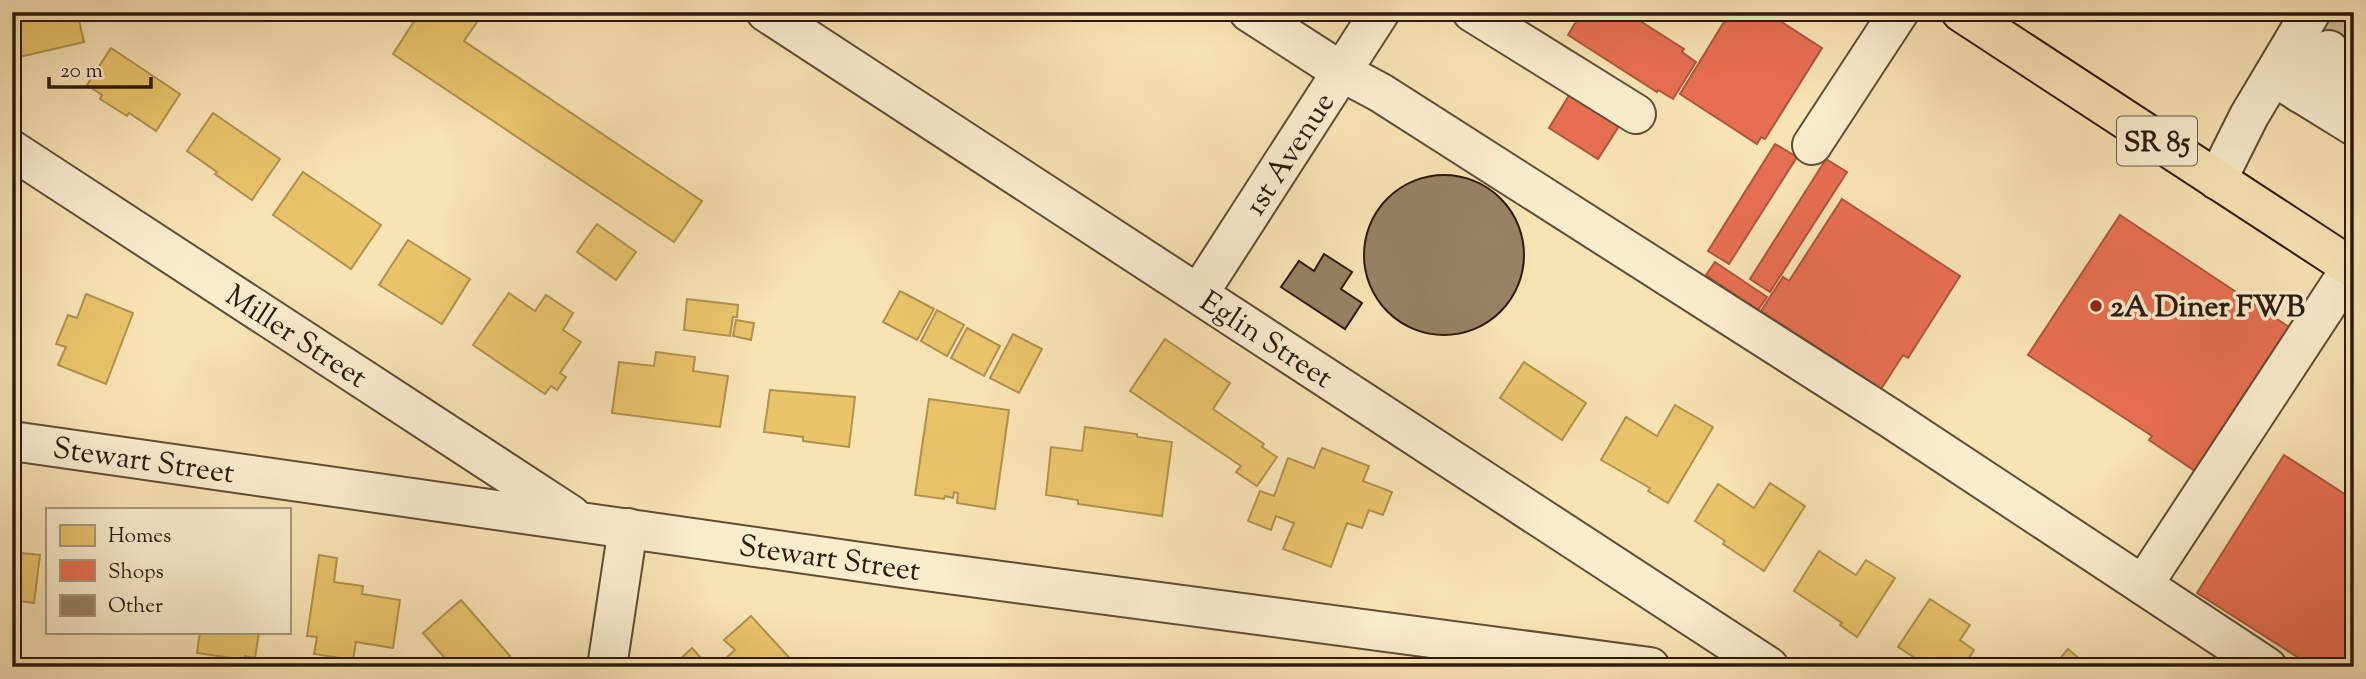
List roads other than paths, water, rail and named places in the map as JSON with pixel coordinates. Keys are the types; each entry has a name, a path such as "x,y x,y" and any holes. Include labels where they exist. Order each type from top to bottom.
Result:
{"highway":[{"name":"SR 85","path":"1961,12 2352,269"}],"street":[{"name":"Eglin Street","path":"766,12 1769,667"},
{"path":"1249,12 1638,255 2267,667"},
{"name":"1st Avenue","path":"1199,293 1380,12"},
{"path":"1812,145 1899,12"},
{"path":"2311,12 2314,101"},
{"path":"1497,19 1636,114"},
{"path":"2217,180 2249,117 2314,101 2341,61"},
{"name":"Miller Street","path":"12,150 581,522"},
{"path":"2143,585 2352,269"},
{"name":"Stewart Street","path":"12,441 903,568 1650,667"},
{"path":"607,667 628,528"}],"tunnel":[{"path":"2329,50 2353,12"}],"place":[{"name":"2A Diner FWB","path":"2096,306"}]}
